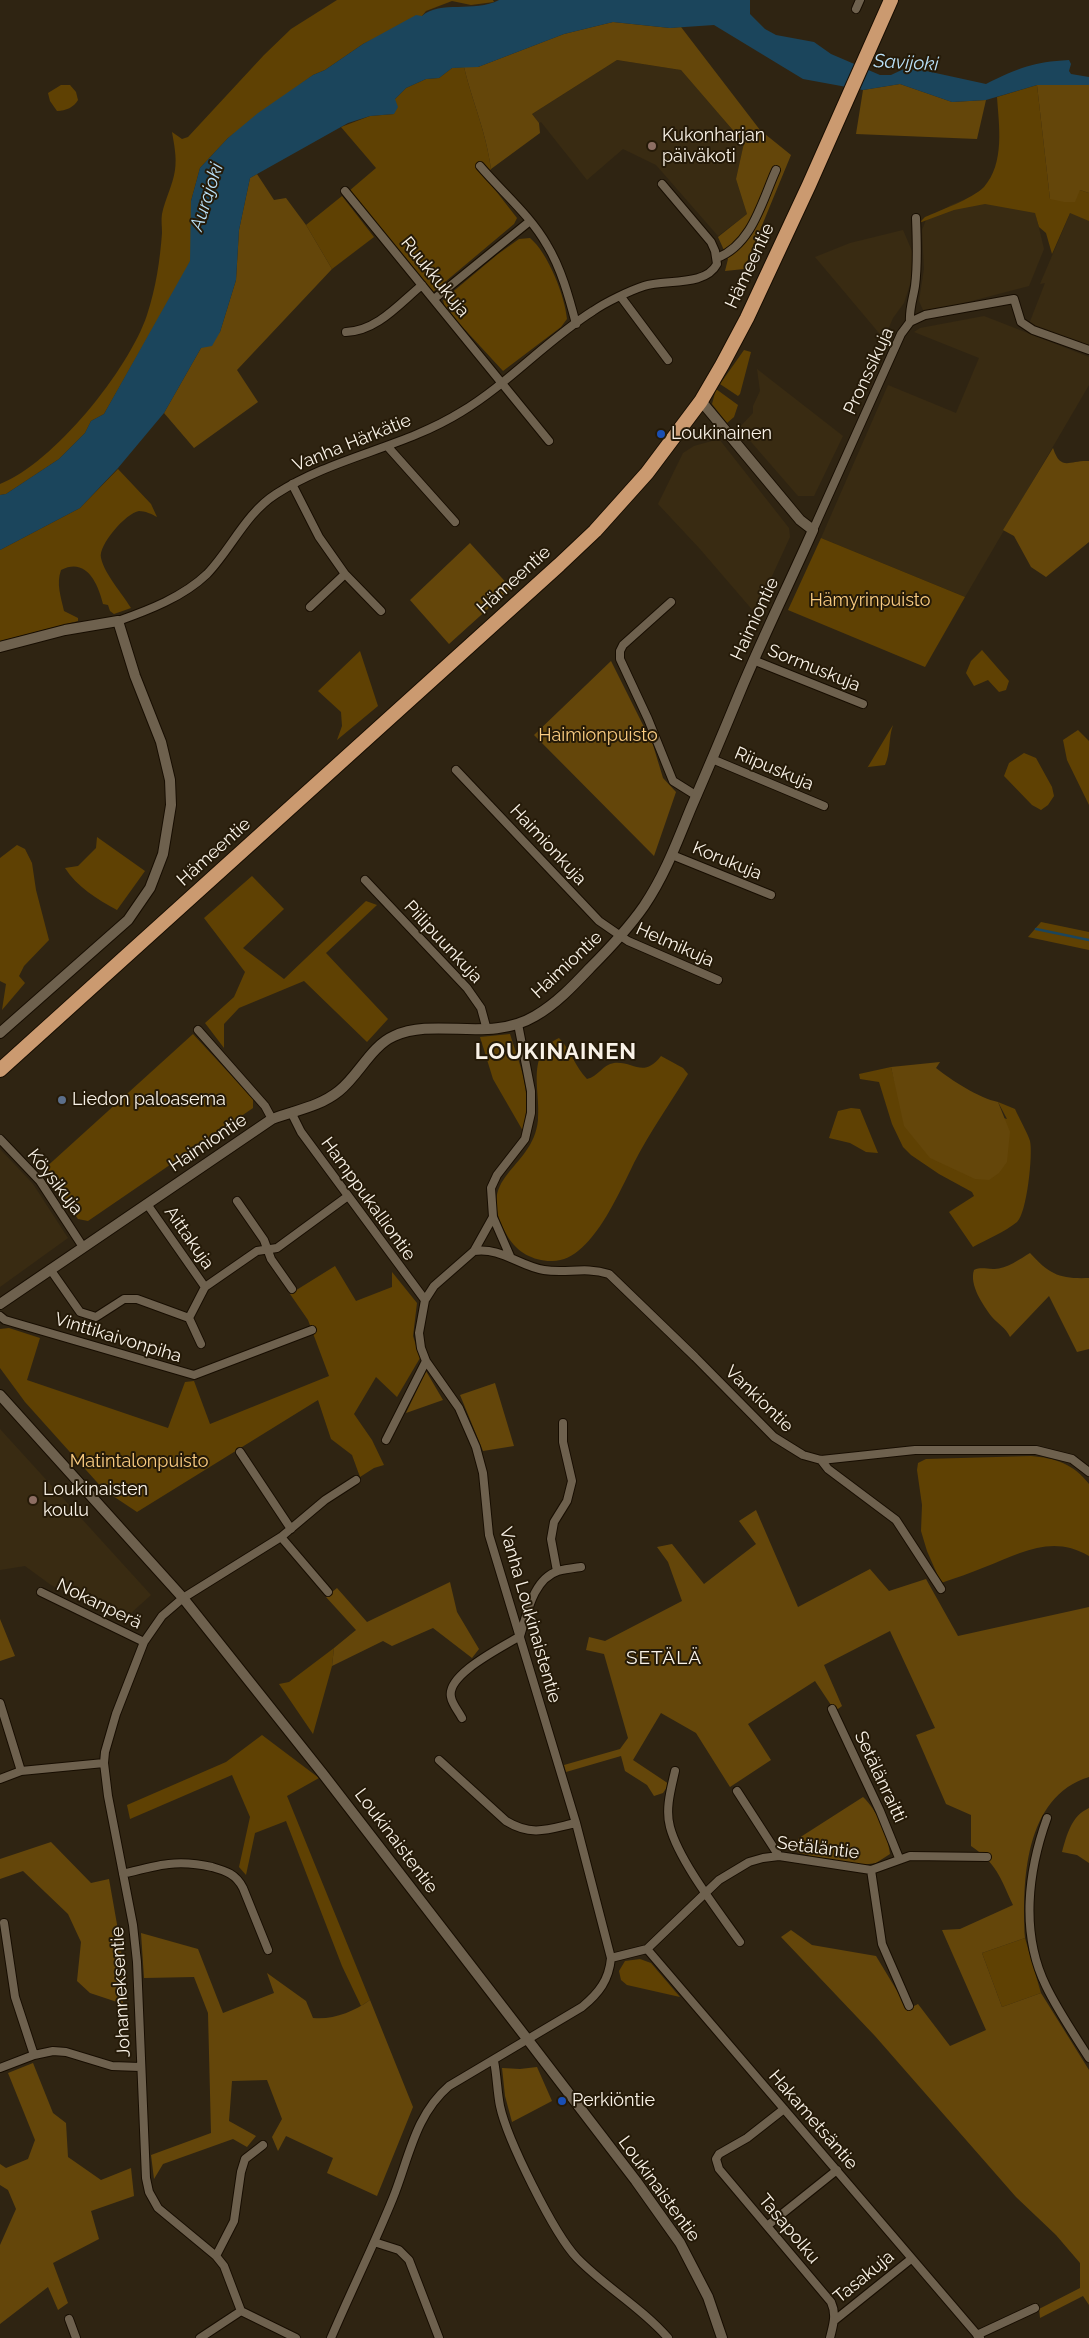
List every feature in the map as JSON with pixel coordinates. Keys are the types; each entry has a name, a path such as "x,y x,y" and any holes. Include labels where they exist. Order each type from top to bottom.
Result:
{"highway":[{"name":"Hämeentie","path":"1,1069 580,545 641,480 701,401 747,318 891,0"}],"street":[{"path":"856,9 860,0"},
{"path":"480,166 530,221 548,245 576,324"},
{"path":"662,184 711,242 717,258 734,248 748,230 776,170"},
{"name":"Ruukkukuja","path":"345,190 549,441"},
{"name":"Pronssikuja","path":"814,530 901,334 910,322 909,309 915,288 917,264 916,218"},
{"path":"434,299 530,221"},
{"name":"Vanha Härkätie","path":"0,647 65,630 118,621 149,610 207,574 256,510 273,495 312,472 388,447 462,412 593,310 644,286 699,278 709,274 716,264 717,258"},
{"path":"346,332 358,332 371,327 422,285"},
{"path":"621,298 668,360"},
{"path":"910,322 925,315 1014,299 1021,322 1089,350"},
{"path":"701,401 800,520 814,530"},
{"path":"388,447 455,522"},
{"path":"292,484 319,537 345,574 381,612"},
{"name":"Haimiontie","path":"0,1304 272,1119 312,1107 341,1089 382,1044 392,1036 423,1030 487,1030 518,1024 534,1017 564,995 621,937 645,905 672,855 753,660 814,530"},
{"path":"310,607 345,574"},
{"path":"670,602 623,646 620,651 620,659 648,719 673,782 696,796"},
{"path":"0,1033 128,920 150,888 163,854 171,805 170,780 160,742 135,676 118,621"},
{"name":"Sormuskuja","path":"753,660 863,704"},
{"name":"Riipuskuja","path":"712,759 824,806"},
{"name":"Haimionkuja","path":"456,770 600,921 621,937"},
{"name":"Korukuja","path":"672,855 771,895"},
{"name":"Piilipuunkuja","path":"365,880 467,988 481,1008 487,1030"},
{"name":"Helmikuja","path":"621,937 718,980"},
{"path":"510,1256 493,1217 491,1188 497,1175 525,1139 531,1113 531,1091 518,1024"},
{"path":"198,1030 265,1106 272,1119"},
{"name":"Hamppukalliontie","path":"292,1112 301,1132 425,1300"},
{"name":"Köysikuja","path":"0,1139 40,1182 83,1247"},
{"path":"205,1287 257,1251 277,1248 348,1196"},
{"path":"237,1201 264,1240 267,1250 292,1289"},
{"name":"Aittakuja","path":"147,1204 205,1287 189,1318"},
{"name":"Vanha Loukinaistentie","path":"493,1217 474,1251 434,1286 425,1300 419,1333 421,1348 426,1361 458,1408 476,1447 483,1473 489,1535 576,1823 611,1958"},
{"name":"Vankiontie","path":"474,1251 487,1249 544,1270 594,1269 609,1274 695,1356 774,1437 803,1455 821,1460 915,1450 1036,1450 1072,1459 1089,1472"},
{"path":"50,1269 80,1312 96,1316 124,1299 137,1299 189,1318 200,1344"},
{"name":"Vinttikaivonpiha","path":"0,1316 14,1323 194,1375 312,1330"},
{"path":"386,1440 426,1361"},
{"name":"Loukinaistentie","path":"0,1395 183,1598 323,1774 528,2040 680,2243 708,2298 722,2338"},
{"path":"557,1572 551,1539 554,1522 566,1501 572,1481 563,1442 563,1423"},
{"path":"240,1452 291,1529"},
{"path":"821,1460 828,1469 896,1520 941,1589"},
{"name":"Johanneksentie","path":"241,2311 224,2266 216,2256 170,2220 152,2201 146,2178 137,1962 133,1926 104,1763 116,1714 144,1642 162,1616 183,1598 281,1537 325,1500 356,1480"},
{"path":"281,1537 328,1592"},
{"path":"462,1718 451,1697 453,1684 460,1674 520,1636 532,1599 545,1579 557,1572 581,1567"},
{"name":"Nokanperä","path":"41,1592 144,1642"},
{"path":"0,1703 21,1771"},
{"name":"Setälänraitti","path":"832,1709 883,1818 899,1858"},
{"path":"439,1760 506,1821 517,1828 540,1831 576,1823"},
{"path":"0,1779 21,1771 104,1763"},
{"path":"675,1771 670,1795 670,1828 680,1851 705,1892 740,1942"},
{"path":"737,1792 779,1856"},
{"path":"1048,1818 1033,1863 1029,1889 1032,1936 1045,1984 1089,2058"},
{"name":"Setäläntie","path":"647,1949 705,1892 749,1862 779,1856 871,1870 899,1858 910,1856 987,1858"},
{"path":"123,1874 177,1862 196,1864 230,1873 238,1879 243,1888 268,1950"},
{"path":"871,1870 882,1944 909,2006"},
{"path":"4,1923 15,1997 34,2055"},
{"path":"331,2338 393,2197 418,2128 435,2100 449,2086 582,2007 596,1995 610,1971 611,1958 647,1949"},
{"name":"Hakametsäntie","path":"647,1949 977,2334"},
{"path":"0,2068 34,2055 53,2051 66,2052 112,2066 140,2067"},
{"path":"494,2061 500,2106 505,2121 532,2183 567,2246 588,2269 645,2314 668,2338"},
{"name":"Tasapolku","path":"784,2109 747,2138 719,2154 716,2158 719,2168 831,2302 835,2320"},
{"path":"216,2256 234,2221 241,2172 245,2159 263,2144"},
{"path":"767,2226 837,2170"},
{"path":"374,2242 399,2250 409,2260 439,2338"},
{"name":"Tasakuja","path":"835,2320 911,2258"},
{"path":"967,2338 1035,2308"},
{"path":"200,2338 241,2311 296,2338"},
{"path":"69,2319 76,2338"},
{"path":"830,2338 835,2320"}],"shaded area":[{"name":"Kukonharjan päiväkoti","path":"617,60 681,70 744,143 736,179 747,214 718,236 656,165 623,149 587,180 541,122 539,123 532,114"},
{"path":"1021,152 1044,249 1029,286 937,310 923,310 919,301 924,269 922,230 926,220 951,205 983,192"},
{"path":"1080,190 1089,193 1089,349 1029,324 1045,283 1040,284"},
{"path":"903,230 912,251 912,278 904,303 893,318 884,339 815,257 850,243"},
{"path":"984,316 1089,357 1089,385 965,597 821,538 888,385 956,413 979,358 914,332 920,328"},
{"path":"757,369 843,436 814,496 798,496 739,428 753,413 753,406 760,391"},
{"path":"719,439 789,528 790,537 755,613 658,504 683,453 694,446"},
{"path":"0,1149 33,1184 68,1238 0,1287"},
{"name":"Loukinaisten koulu","path":"0,1429 151,1595 130,1614 105,1612 51,1585 25,1566 0,1570"}],"green space":[{"path":"337,0 493,0 494,2 471,5 452,1 426,11 422,16 363,44 325,70 313,75 228,138 200,168 191,201 191,261 104,414 91,421 85,433 59,459 6,494 0,495 0,484 21,473 43,456 87,412 107,387 138,337 147,315 155,284 159,264 162,214 175,170 172,132 182,139 188,137 264,55 291,29"},
{"path":"613,22 670,28 681,27 760,130 791,155 744,269 725,271 728,259 718,237 747,214 736,179 744,143 681,70 617,60 532,114 539,123 540,133 491,169 486,142 464,67 478,67 564,34"},
{"path":"464,67 489,155 491,169 485,177 517,218 514,224 433,292 349,191 376,168 341,127 370,116 394,114 395,99 406,88 426,79 439,78 452,68"},
{"path":"900,84 952,102 986,100 977,139 856,134 863,90"},
{"path":"61,85 70,85 76,92 78,100 69,108 57,111 50,101 48,93"},
{"path":"1037,85 1050,199 1080,190 1089,193 1089,221 1070,213 1052,254 1046,233 1039,227 1035,213 985,204 954,210 919,223 925,217 964,200 984,187 991,177 998,156 997,97"},
{"path":"1037,85 1089,85 1089,193 1080,190 1075,202 1050,199"},
{"path":"257,174 274,200 286,198 306,225 332,269 237,370 258,402 194,448 164,413 201,348 220,332 236,280 239,230 250,178"},
{"path":"342,196 374,237 332,269 306,225"},
{"path":"530,238 537,245 549,264 563,299 567,319 561,327 503,371 445,308 443,300 519,239"},
{"path":"744,350 751,352 738,396 720,384"},
{"path":"716,389 738,405 734,417 727,423 712,404"},
{"path":"1053,448 1059,460 1063,462 1089,461 1089,542 1046,577 1031,567 1014,536 1003,530"},
{"path":"118,469 151,504 157,517 139,511 127,517 108,538 101,552 101,558 106,571 131,608 114,614 110,611 108,605 103,604 98,588 90,574 77,567 70,567 61,570 59,590 64,611 78,618 78,621 0,641 0,550 80,508"},
{"name":"Hämyrinpuisto","path":"821,538 965,597 925,667 788,610"},
{"path":"470,543 511,588 449,644 410,600"},
{"path":"982,650 1009,681 1006,690 999,692 988,680 974,686 966,673 971,661"},
{"path":"360,651 378,706 337,740 342,726 341,712 318,691"},
{"name":"Haimionpuisto","path":"611,661 653,745 663,778 676,792 654,856 534,735"},
{"path":"893,725 885,765 868,767 866,770"},
{"path":"1078,730 1089,741 1089,805 1067,760 1063,740"},
{"path":"1024,753 1036,758 1052,787 1054,796 1048,805 1041,810 1032,805 1004,776 1009,763"},
{"path":"97,837 145,871 117,910 88,892 75,881 65,868 78,866 96,848"},
{"path":"17,845 25,849 32,863 36,890 49,940 24,966 19,976 25,983 2,1010 6,984 0,981 0,858"},
{"path":"252,876 284,909 243,948 284,979 366,901 377,905 326,953 388,1019 367,1042 304,981 239,1008 224,1024 224,1048 205,1023 234,997 245,972 204,918"},
{"path":"1041,922 1089,932 1089,950 1028,937"},
{"path":"193,1034 253,1099 253,1108 88,1221 78,1219 43,1170"},
{"path":"510,1034 522,1071 526,1093 526,1117 523,1131 493,1079 480,1037"},
{"path":"559,1038 587,1079 610,1064 621,1063 643,1068 655,1063 661,1056 683,1068 688,1074 647,1139 617,1197 594,1234 581,1248 567,1258 544,1261 526,1255 508,1237 498,1216 496,1200 500,1186 507,1174 526,1151 534,1137 538,1120 538,1063 548,1045"},
{"path":"940,1062 936,1068 949,1078 974,1093 998,1102 1010,1132 1007,1162 999,1173 989,1180 975,1179 930,1158 904,1126 891,1067"},
{"path":"891,1067 897,1090 1007,1119 998,1102 1015,1109 1029,1138 1031,1148 1030,1170 1024,1207 1021,1216 1012,1226 973,1247 949,1212 974,1196 972,1192 939,1174 911,1155 903,1147 892,1124 879,1082 860,1079 859,1074"},
{"path":"851,1108 860,1109 878,1153 866,1152 850,1143 829,1138 838,1111"},
{"path":"1030,1253 1056,1274 1070,1278 1089,1278 1089,1349 1077,1352 1049,1296 1010,1337 981,1301 973,1282 974,1270 1002,1268"},
{"name":"Matintalonpuisto","path":"335,1266 356,1301 392,1287 392,1272 417,1303 413,1336 420,1358 397,1397 376,1377 354,1414 372,1440 384,1465 374,1468 360,1477 352,1455 331,1439 318,1400 137,1512 104,1490 25,1402 0,1368 0,1329 9,1328 40,1338 27,1380 168,1428 185,1382 194,1381 210,1424 329,1376 308,1320 290,1294"},
{"path":"426,1371 443,1400 406,1413"},
{"path":"495,1383 514,1446 483,1451 460,1395"},
{"path":"1031,1456 1048,1458 1063,1463 1077,1471 1089,1484 1089,1556 1062,1546 1037,1548 941,1583 927,1551 921,1531 922,1505 917,1470 918,1463 926,1459"},
{"path":"756,1510 798,1607 870,1569 889,1591 926,1579 958,1636 1089,1607 1089,1777 1067,1787 1051,1803 1039,1822 1027,1868 1024,1916 1025,1938 982,1953 1002,2007 1041,1993 1089,2070 1089,2305 1083,2296 1040,2318 1039,2309 1080,2288 1080,2263 1056,2235 1016,2197 875,2036 781,1937 791,1930 812,1945 876,1956 908,2009 918,2004 950,2046 986,2030 942,1930 960,1929 1013,1905 997,1872 987,1859 971,1846 971,1815 946,1804 916,1735 935,1728 890,1631 824,1665 842,1706 835,1711 815,1681 748,1724 771,1760 730,1787 696,1733 661,1713 633,1760 669,1784 663,1793 654,1796 647,1785 625,1771 621,1756 566,1772 564,1765 620,1749 628,1738 604,1654 586,1650 589,1637 605,1641 682,1601 668,1562 657,1547 672,1544 704,1584 756,1544 739,1521"},
{"path":"450,1582 457,1612 479,1649 472,1658 433,1628 392,1646 383,1641 332,1666 334,1648 356,1630 326,1597 337,1588 367,1622"},
{"path":"0,1619 15,1656 0,1661"},
{"path":"334,1648 332,1666 313,1734 279,1684 289,1682"},
{"path":"262,1735 319,1778 287,1796 370,2000 361,2006 342,1966 286,1821 255,1833 246,1875 239,1867 250,1817 232,1775 130,1819 127,1805 226,1762"},
{"path":"863,1797 881,1823 890,1854 876,1863 855,1866 799,1853 794,1849 799,1838"},
{"path":"1089,1808 1089,1863 1077,1855 1062,1852 1074,1821 1083,1811"},
{"path":"51,1842 91,1883 109,1879 121,1947 123,2004 90,1993 77,1981 81,1942 68,1914 23,1871 0,1879 0,1859"},
{"path":"141,1933 198,1949 223,2013 274,1993 267,1973 306,2001 313,2018 328,2018 343,2014 370,2000 413,2107 377,2196 327,2173 333,2158 286,2136 278,2151 272,2137 282,2119 267,2080 232,2081 229,2121 256,2136 247,2147 233,2139 163,2164 154,2179 151,2155 211,2133 208,2013 194,1977 144,1978"},
{"path":"1025,1938 1041,1993 1002,2007 982,1953"},
{"path":"640,1959 651,1963 680,1997 627,1985 621,1980 619,1971 625,1961"},
{"path":"33,2063 53,2113 66,2123 68,2157 101,2180 131,2168 134,2196 91,2211 99,2239 53,2263 68,2303 58,2310 48,2287 0,2324 0,2245 16,2209 8,2190 0,2185 0,2164 6,2168 28,2159 35,2140 8,2073"},
{"path":"537,2067 552,2101 512,2122 505,2096 502,2068 520,2069"}],"water":[{"name":"Aurajoki","path":"499,0 750,0 750,14 765,29 776,35 814,42 831,54 880,75 891,75 908,67 986,84 1026,67 1045,62 1069,60 1071,64 1069,71 1071,74 1089,77 1089,85 1037,85 986,100 952,102 900,84 863,90 803,79 714,25 670,28 613,22 564,34 478,67 452,68 439,78 426,79 406,88 395,99 398,107 394,114 370,116 348,123 250,178 239,230 236,280 220,332 212,346 201,348 164,413 118,468 80,508 0,550 0,495 6,494 59,459 85,433 91,421 104,414 190,261 191,201 200,168 228,138 258,113 313,75 325,70 363,44 416,15 422,16 429,11 448,7 479,6"}],"waterway":[{"path":"1036,929 1089,940"}],"place":[{"name":"Kukonharjan päiväkoti","path":"652,146"},
{"name":"Loukinainen","path":"661,434"},
{"name":"Liedon paloasema","path":"62,1100"},
{"name":"Loukinaisten koulu","path":"33,1500"},
{"name":"Perkiöntie","path":"562,2101"}],"district":[{"name":"LOUKINAINEN","path":"556,1052"},
{"name":"SETÄLÄ","path":"664,1658"}],"water label":[{"name":"Savijoki","path":"906,63"}]}
